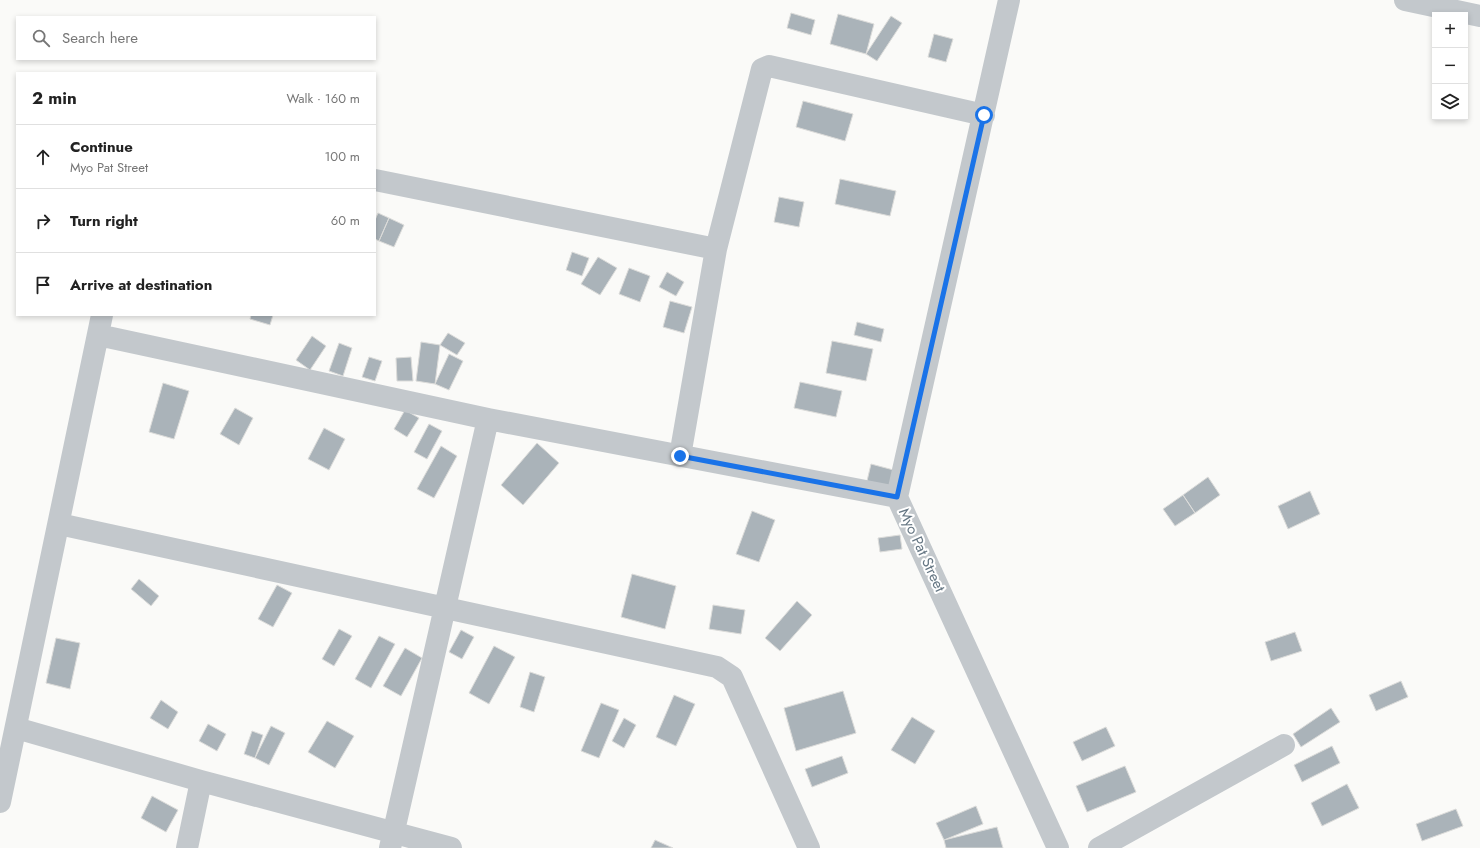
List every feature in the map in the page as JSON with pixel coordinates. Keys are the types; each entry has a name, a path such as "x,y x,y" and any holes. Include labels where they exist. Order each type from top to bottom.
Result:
{"street":[{"name":"Myo Pat Street","path":"1009,0 897,497 1058,848"},
{"path":"1406,0 1480,16"},
{"path":"680,456 716,249 762,69 769,66 984,115"},
{"path":"376,180 716,249"},
{"path":"0,802 100,325 488,419 897,497"},
{"path":"392,840 488,419"},
{"path":"59,524 717,667 732,677 809,848"},
{"path":"16,728 201,781 392,840 451,848"},
{"path":"1099,848 1284,745"},
{"path":"187,848 201,781"}],"building":[{"path":"791,13 815,20 811,35 787,28"},
{"path":"838,14 874,24 866,54 830,44"},
{"path":"891,16 902,23 877,61 866,54"},
{"path":"934,34 953,39 946,62 928,57"},
{"path":"803,101 853,114 845,141 796,127"},
{"path":"840,179 896,191 890,216 835,204"},
{"path":"779,197 804,202 799,227 774,222"},
{"path":"378,213 389,218 379,241 376,240 376,218"},
{"path":"389,218 404,225 394,247 379,241"},
{"path":"572,252 589,258 582,276 566,270"},
{"path":"598,257 617,268 600,295 581,284"},
{"path":"629,268 650,276 640,302 619,294"},
{"path":"667,272 684,282 676,296 659,287"},
{"path":"670,301 692,307 684,333 663,327"},
{"path":"251,316 273,316 270,325 250,319"},
{"path":"857,322 884,329 881,342 854,335"},
{"path":"448,333 465,343 457,355 440,345"},
{"path":"312,336 326,346 310,370 296,360"},
{"path":"832,341 873,349 866,381 826,373"},
{"path":"421,342 440,345 435,384 416,381"},
{"path":"339,343 352,348 343,376 329,371"},
{"path":"449,354 463,361 449,390 435,384"},
{"path":"369,357 382,361 375,381 362,377"},
{"path":"411,357 413,381 397,381 396,358"},
{"path":"800,382 842,391 836,417 794,408"},
{"path":"163,383 189,391 174,439 149,432"},
{"path":"235,408 253,418 239,445 220,434"},
{"path":"405,410 419,418 407,437 394,429"},
{"path":"429,424 442,431 427,459 414,452"},
{"path":"324,428 345,439 329,470 308,459"},
{"path":"537,443 559,463 523,505 501,485"},
{"path":"441,446 457,456 434,498 417,489"},
{"path":"871,464 901,472 896,489 867,481"},
{"path":"1208,477 1220,495 1195,513 1183,495"},
{"path":"1310,491 1320,514 1288,529 1278,506"},
{"path":"1183,495 1195,513 1175,526 1163,509"},
{"path":"752,511 775,520 759,562 736,554"},
{"path":"900,535 902,549 880,552 878,538"},
{"path":"632,574 676,586 665,629 621,617"},
{"path":"139,579 159,596 151,606 131,589"},
{"path":"277,585 292,593 273,627 258,619"},
{"path":"797,601 812,615 780,651 765,638"},
{"path":"713,605 745,610 741,634 709,629"},
{"path":"339,629 352,636 334,666 322,659"},
{"path":"461,630 474,637 462,659 449,652"},
{"path":"1295,632 1302,651 1271,661 1265,642"},
{"path":"379,636 395,644 371,688 355,679"},
{"path":"56,638 80,643 70,689 46,683"},
{"path":"494,646 515,657 489,704 469,693"},
{"path":"405,648 422,658 401,696 383,686"},
{"path":"530,672 545,677 534,712 520,707"},
{"path":"1401,681 1408,697 1376,711 1369,695"},
{"path":"843,691 856,733 796,751 784,708"},
{"path":"674,695 695,704 676,746 656,737"},
{"path":"161,700 178,712 168,729 150,718"},
{"path":"601,703 619,710 599,758 581,751"},
{"path":"1331,708 1340,722 1301,747 1293,734"},
{"path":"912,717 935,731 915,764 891,750"},
{"path":"624,718 636,725 624,748 612,741"},
{"path":"327,721 354,736 335,768 308,752"},
{"path":"208,724 226,734 217,751 199,741"},
{"path":"271,726 285,733 269,765 255,758"},
{"path":"1106,727 1115,746 1082,761 1073,742"},
{"path":"252,731 263,735 255,758 244,754"},
{"path":"1332,746 1340,763 1302,782 1294,765"},
{"path":"842,756 848,773 812,787 805,769"},
{"path":"1125,766 1136,792 1087,812 1076,786"},
{"path":"1347,784 1359,808 1322,826 1311,803"},
{"path":"152,796 178,810 166,832 141,818"},
{"path":"976,806 983,824 944,840 936,823"},
{"path":"1456,809 1463,826 1422,841 1416,824"},
{"path":"997,827 1003,848 946,848 944,840"},
{"path":"655,840 673,848 651,848"}],"route":[{"path":"680,456 897,497 984,115"}]}
